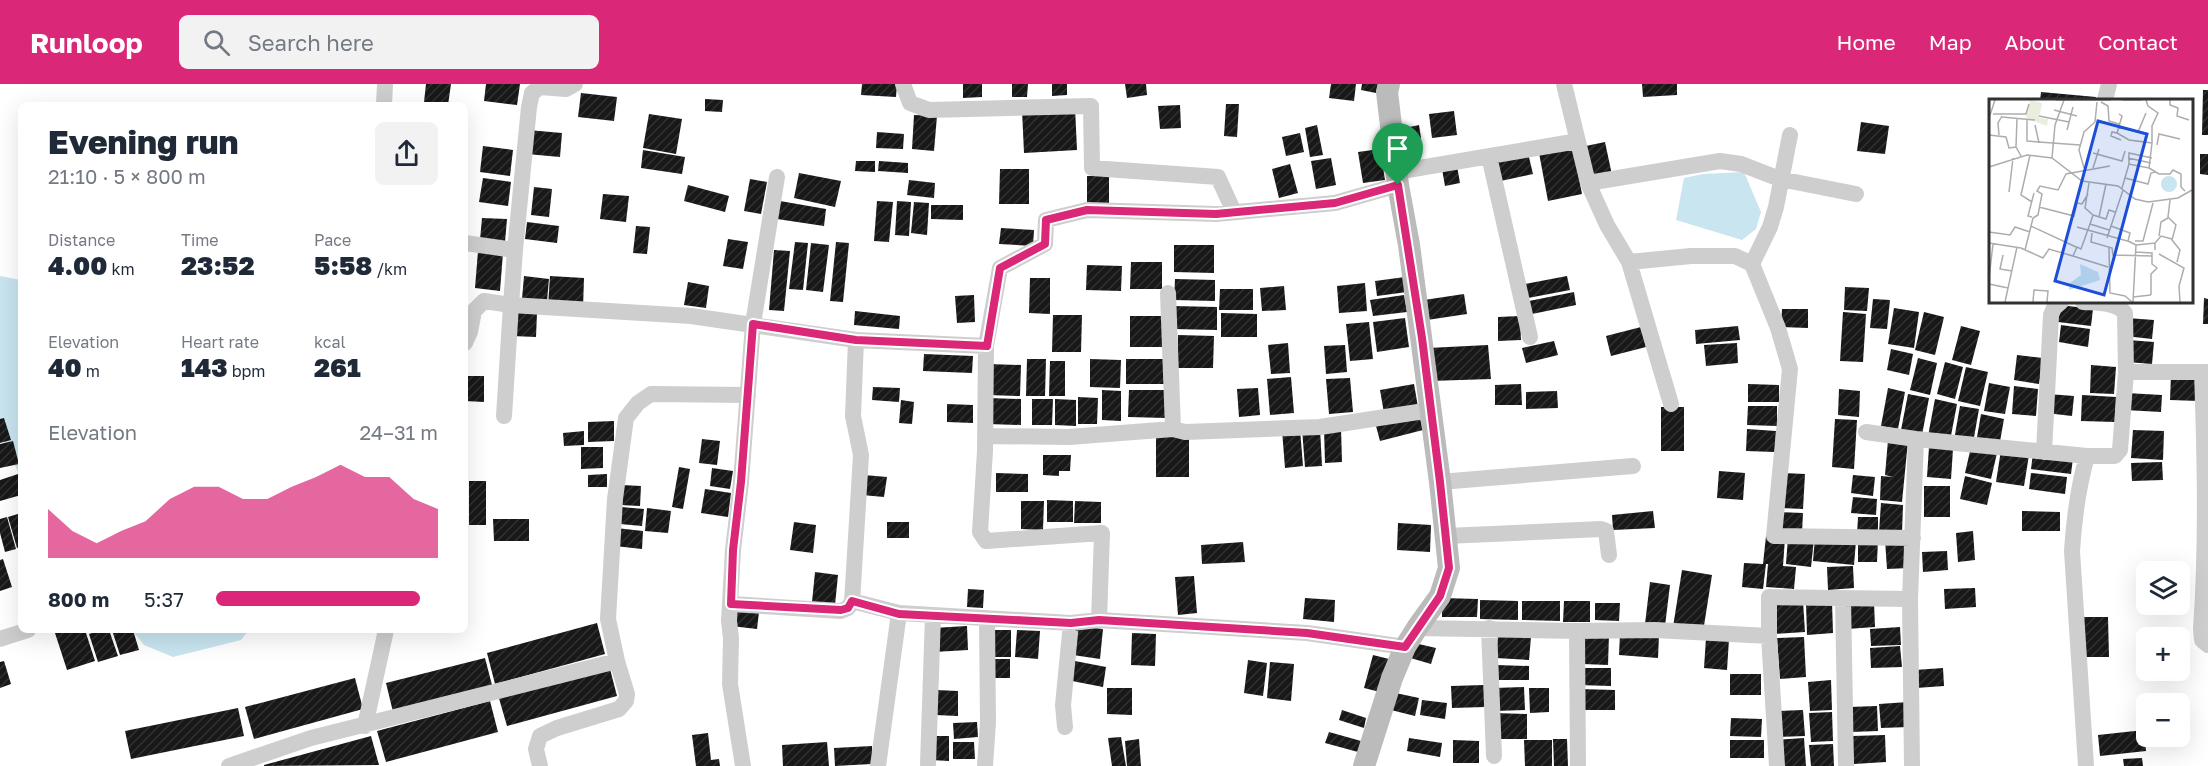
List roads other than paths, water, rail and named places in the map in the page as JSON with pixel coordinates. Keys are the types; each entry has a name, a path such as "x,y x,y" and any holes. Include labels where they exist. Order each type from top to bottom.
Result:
{"street":[{"path":"384,102 385,84"},
{"path":"504,416 515,250 529,107 532,93 540,87 566,88 575,84"},
{"path":"903,84 910,102 929,110 1091,106 1092,168 1218,177 1234,212"},
{"path":"1364,766 1392,678 1411,638 1440,596 1449,568 1431,410 1397,178 1387,92 1389,84"},
{"path":"1564,84 1588,183 1607,225 1629,262 1671,404"},
{"path":"2106,99 2109,84"},
{"path":"1752,264 1770,227 1776,207 1790,135"},
{"path":"1099,620 1102,533 986,541 980,532 987,346 1000,268 1045,244 1046,220 1087,210 1216,214 1335,203 1397,178 1489,156 1578,141"},
{"path":"1489,156 1530,337"},
{"path":"1588,183 1720,161 1741,165 1780,178 1856,194"},
{"path":"743,766 730,684 729,621 733,550 753,324 777,177"},
{"path":"468,243 515,250"},
{"path":"1629,262 1691,256 1736,256 1752,264 1778,328 1790,369 1774,536 1913,538"},
{"path":"1168,293 1173,429"},
{"path":"468,336 474,311 484,301 511,305 691,316 856,340 987,346"},
{"path":"2044,452 2051,315 2060,303"},
{"path":"1866,432 2086,456 2119,454 2126,372 2125,313 2121,308 2099,303"},
{"path":"731,604 841,610 848,608 852,601 861,455 853,416 856,340"},
{"path":"2126,372 2205,372 2205,568 2201,629 2202,640 2208,645"},
{"path":"540,766 536,749 540,736 557,728 619,709 626,701 627,694 616,662 608,619 615,500 626,418 638,403 651,394 748,395"},
{"path":"985,436 1069,437 1173,429 1185,432 1320,427 1431,410"},
{"path":"1912,766 1910,599 1916,439"},
{"path":"2086,456 2074,515 2072,551 2086,766"},
{"path":"1440,482 1634,466"},
{"path":"1446,536 1600,529 1606,531 1609,555"},
{"path":"1777,766 1769,636 1769,597 1910,599"},
{"path":"1843,599 1846,766"},
{"path":"852,601 899,614 1071,623 1099,620 1411,638 1489,628 1576,632 1655,630 1769,636"},
{"path":"878,766 899,614"},
{"path":"928,764 933,615"},
{"path":"985,766 988,722 987,618"},
{"path":"1065,727 1064,705 1071,623"},
{"path":"1489,628 1494,756"},
{"path":"1576,632 1578,766"},
{"path":"0,639 19,633"},
{"path":"365,726 385,633"},
{"path":"229,766 311,738 616,662"}],"water":[{"path":"1744,172 1761,212 1756,229 1742,240 1676,220 1684,178 1703,174"},
{"path":"0,276 18,279 18,472 0,434"},
{"path":"134,633 247,633 241,640 173,657 144,645"}]}
